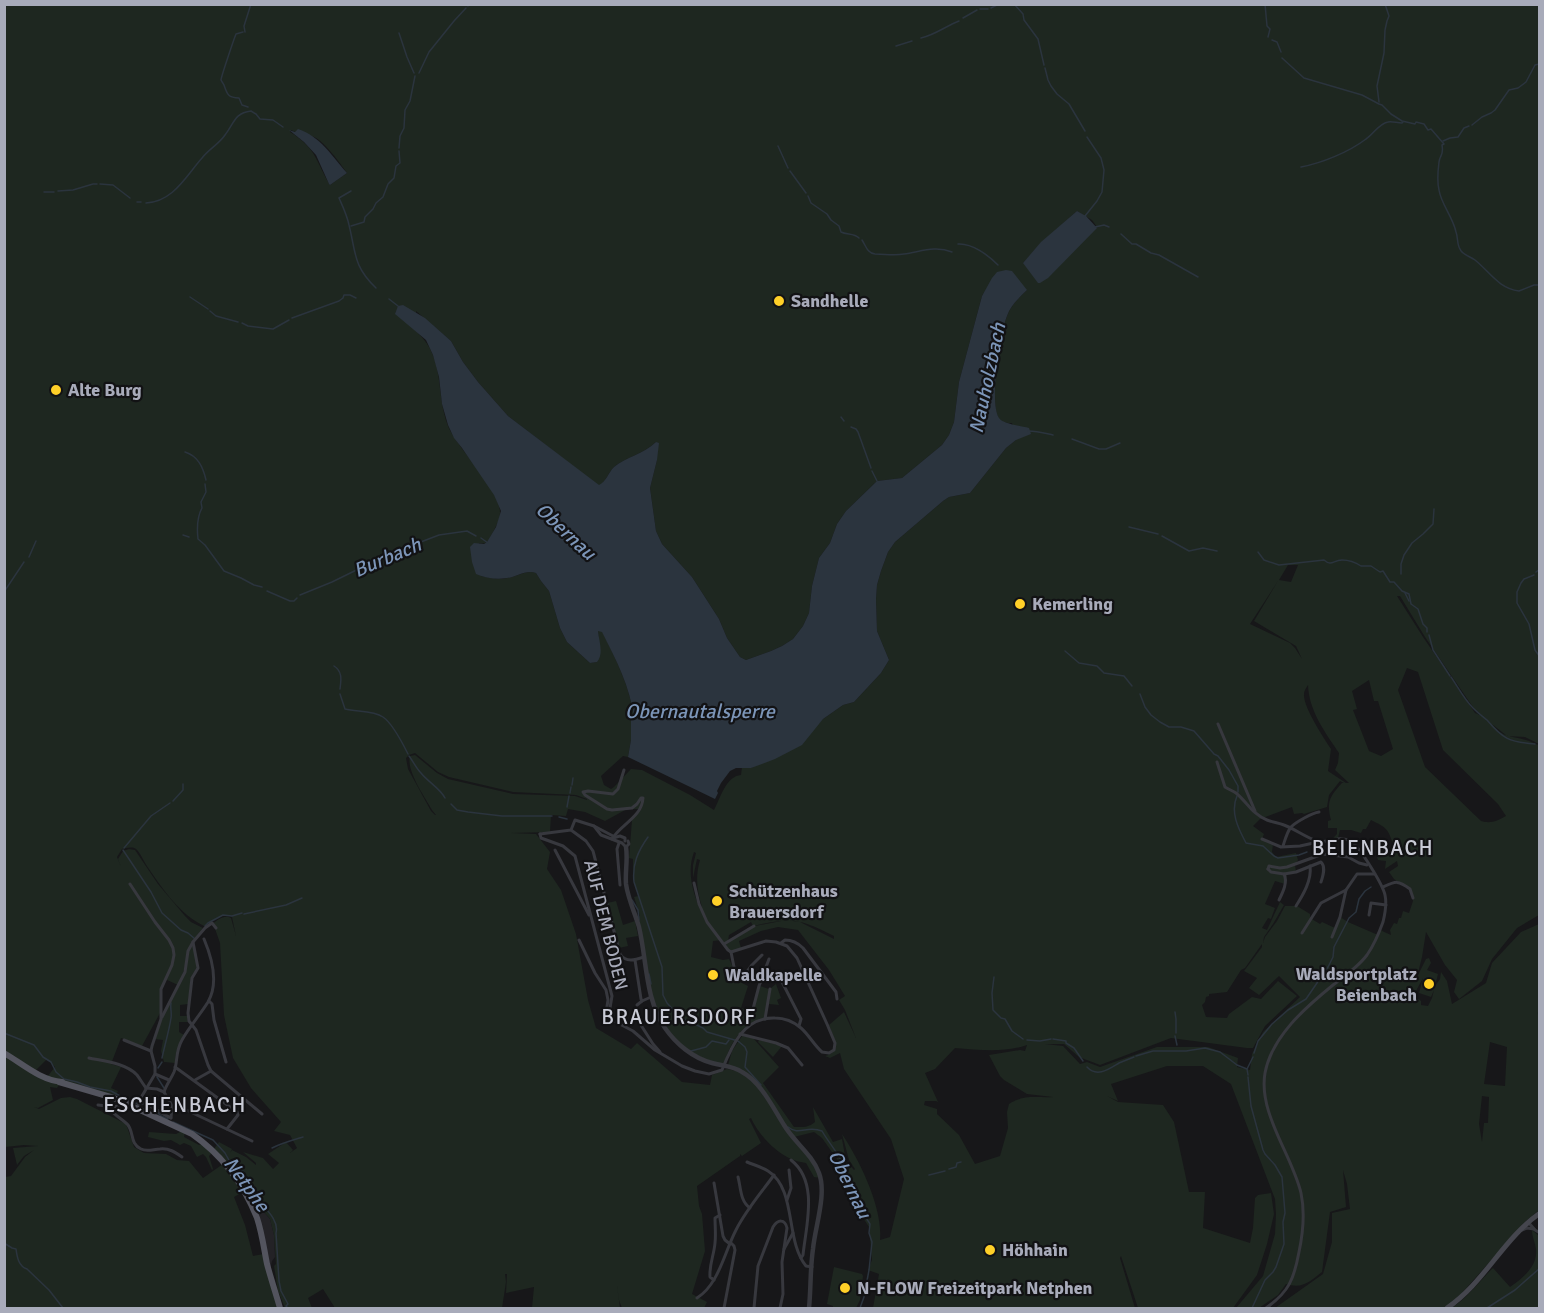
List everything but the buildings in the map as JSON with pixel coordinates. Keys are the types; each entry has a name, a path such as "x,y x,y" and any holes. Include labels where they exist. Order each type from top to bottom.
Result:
{"main road":[{"path":"4,1053 48,1079 71,1084 126,1103 138,1104 171,1120 202,1141 227,1166 242,1187 260,1227 280,1308"},
{"path":"1447,1308 1468,1291 1518,1232 1539,1213"}],"street":[{"path":"1218,724 1256,813"},
{"path":"1217,762 1225,787 1238,795 1251,810 1267,820 1284,825 1320,842"},
{"path":"613,838 639,810 643,798 632,808 612,810 583,792 613,794 618,789 624,770"},
{"path":"1283,846 1290,828 1313,813 1319,812"},
{"path":"620,885 617,849 623,844 625,838 601,836 594,826 575,820 571,830 586,841 593,851 620,954 626,960 644,957"},
{"name":"AUF DEM BODEN","path":"571,830 540,834 542,838 564,846 575,856 612,996 610,1017 616,1023 633,1031 642,1041 663,1056 695,1071 708,1074 722,1071 724,1066"},
{"path":"613,838 623,844 628,859 627,886 639,926 651,997 665,1028 690,1053 745,1073 770,1102 818,1171 822,1191 813,1244 809,1308"},
{"path":"1262,839 1279,847 1300,846 1338,838 1347,840 1358,848 1386,898 1380,930 1369,952 1359,964 1286,1030 1266,1068 1264,1087 1267,1106 1298,1184 1303,1214 1301,1241 1292,1280 1285,1293 1266,1308"},
{"path":"1320,842 1323,854"},
{"path":"555,850 591,919"},
{"path":"1321,882 1324,869 1320,862 1284,874 1270,872 1268,867 1271,865 1280,868 1287,867 1323,854 1348,857 1368,865"},
{"path":"1332,937 1340,917 1346,890 1357,874 1359,863"},
{"path":"1296,906 1307,885 1311,872 1310,866"},
{"path":"1279,900 1285,884 1284,874"},
{"path":"1357,874 1374,874"},
{"path":"1382,888 1399,882 1410,889 1413,898"},
{"path":"694,883 707,922 731,952 734,967 740,978 743,978 752,964 762,955"},
{"path":"130,884 173,948 173,960 161,989 160,1019"},
{"path":"1302,933 1321,903 1346,890"},
{"path":"1369,915 1371,903 1386,905"},
{"path":"138,1104 155,1074 151,1051 154,1035 184,972 188,951 193,942 210,924 216,928"},
{"path":"724,944 754,926"},
{"path":"164,1092 176,1067 176,1054 181,1042 212,992 213,972 204,939"},
{"path":"780,943 785,939 798,943 836,992 837,999"},
{"path":"579,940 606,990 608,996 606,1013 610,1017"},
{"path":"724,1066 740,1034 750,1025 765,1019 784,1019 799,1026 822,1052 829,1053 834,1050 835,1045 797,958 787,946 766,941 731,952"},
{"path":"193,942 198,968 192,978 189,1020 196,1030 211,1071 262,1114"},
{"path":"635,960 642,1001"},
{"path":"753,1009 770,960"},
{"path":"765,970 779,976 801,1019 799,1026"},
{"path":"765,1019 770,988"},
{"path":"637,1005 651,997"},
{"path":"208,1001 212,1004 214,1020 226,1062"},
{"path":"637,1019 663,1056"},
{"path":"740,1034 788,1048 802,1065"},
{"path":"754,1037 757,1043"},
{"path":"124,1040 151,1051"},
{"path":"88,1058 130,1070 137,1075 146,1088"},
{"path":"176,1067 237,1112 238,1115 227,1129"},
{"path":"195,1080 211,1071"},
{"path":"155,1074 169,1080"},
{"path":"153,1079 157,1089"},
{"path":"146,1088 164,1092 172,1108 171,1120"},
{"path":"107,1096 105,1101 107,1106 127,1124 138,1148 145,1151 169,1149 182,1157"},
{"path":"98,1105 116,1107 126,1103"},
{"path":"172,1108 182,1108 252,1141"},
{"path":"791,1160 802,1174 808,1196 809,1206 801,1258"},
{"path":"747,1162 768,1171 782,1185 801,1258 806,1266 812,1267"},
{"path":"787,1201 791,1188 789,1170"},
{"path":"697,1298 706,1292 714,1280 736,1231 774,1175"},
{"path":"738,1177 743,1201 750,1208"},
{"path":"714,1183 724,1238 734,1246 735,1250 724,1308"},
{"path":"714,1280 710,1275 715,1244 715,1218 720,1215"},
{"path":"754,1308 758,1266 773,1227 776,1223 783,1221 787,1228 782,1262 783,1294 780,1308"},
{"path":"1528,1222 1539,1233"},
{"path":"1518,1232 1527,1228 1534,1229"},
{"path":"784,1249 793,1233"}],"shaded area":[{"path":"5,5 1539,5 1539,744 1525,737 1508,736 1539,745 1539,915 1517,928 1492,959 1482,981 1459,999 1454,992 1457,980 1445,965 1426,932 1417,977 1426,959 1429,958 1431,963 1427,970 1438,974 1435,986 1440,979 1441,972 1447,981 1452,1004 1486,983 1492,963 1521,932 1539,924 1540,1006 1537,1015 1539,1010 1539,1210 1526,1221 1454,1302 1443,1308 1275,1308 1323,1274 1332,1242 1332,1213 1350,1209 1343,1170 1346,1207 1330,1212 1322,1272 1301,1285 1286,1284 1278,1295 1259,1308 1236,1308 1263,1276 1275,1234 1275,1199 1231,1084 1203,1066 1167,1066 1111,1084 1118,1101 1107,1096 1118,1102 1163,1105 1174,1122 1189,1192 1205,1192 1203,1228 1250,1243 1255,1198 1258,1195 1271,1193 1274,1214 1257,1275 1233,1308 1138,1308 1121,1256 1135,1308 873,1308 879,1274 868,1270 872,1260 869,1227 856,1207 851,1179 822,1138 814,1132 794,1137 748,1074 728,1065 732,1051 742,1036 753,1038 779,1067 763,1083 794,1127 807,1126 815,1122 813,1107 833,1142 842,1139 846,1161 854,1170 842,1134 869,1185 878,1214 880,1240 890,1237 904,1179 891,1139 844,1069 840,1053 830,1058 825,1056 831,1054 835,1047 829,1025 844,1012 856,1038 839,1000 845,996 829,970 798,930 778,927 761,931 739,941 741,948 734,951 729,950 725,944 755,926 782,921 753,926 751,922 729,935 728,941 724,943 722,940 713,941 711,957 729,959 740,982 748,986 741,1008 753,1011 760,986 769,989 765,1018 750,1024 738,1035 724,1064 700,1056 681,1044 667,1028 657,1008 645,963 637,917 640,916 634,897 638,896 633,878 633,859 629,858 632,820 640,809 627,809 605,821 585,812 568,809 566,816 551,815 550,832 511,833 536,834 550,852 547,869 561,890 576,934 588,1000 596,1028 631,1049 637,1043 682,1082 710,1085 712,1075 727,1069 741,1072 756,1085 810,1159 820,1178 814,1177 806,1163 791,1159 773,1147 751,1118 749,1119 761,1143 742,1156 740,1154 697,1186 705,1251 692,1294 707,1302 704,1308 622,1308 616,1278 620,1308 532,1308 534,1287 506,1293 507,1274 505,1274 502,1308 335,1308 323,1289 308,1298 312,1308 285,1308 278,1291 274,1266 276,1264 274,1235 270,1219 230,1166 214,1149 219,1142 232,1149 230,1153 232,1150 256,1165 243,1152 263,1158 273,1169 279,1163 268,1154 286,1142 293,1150 290,1153 297,1148 290,1135 274,1131 281,1122 251,1088 233,1058 224,1015 220,943 213,923 224,917 231,918 236,936 232,917 222,915 204,926 195,921 173,901 147,867 138,851 133,848 122,849 117,857 121,867 118,859 123,851 135,850 158,884 185,916 203,928 192,942 178,985 165,979 160,989 160,1013 142,1046 121,1038 111,1064 121,1067 111,1088 118,1091 115,1097 47,1077 55,1067 47,1059 33,1073 59,1085 57,1088 50,1087 53,1100 38,1108 34,1107 39,1109 61,1098 77,1099 126,1124 134,1147 144,1153 166,1154 177,1160 189,1161 203,1178 223,1164 243,1192 234,1197 245,1225 253,1256 264,1254 279,1308 5,1308 5,1177 11,1176 25,1157 34,1150 24,1156 17,1165 13,1148 38,1146 5,1147","holes":["291,130 311,136 323,143 347,173 330,185 311,150 290,132","1077,211 1092,220 1097,227 1023,263 1041,243","987,288 1027,290 1013,305 1007,316 995,384 996,411 999,419 1012,423 1016,440 1006,448 970,493 949,497 943,501 895,542 888,552 877,585 876,599 877,631 889,660 881,673 854,702 843,705 751,768 742,767 741,775 731,779 727,784 714,810 642,770 631,769 611,789 604,785 601,776 623,756 628,757 631,740 631,720 634,718 622,673 602,631 598,631 597,662 590,663 567,642 560,628 549,591 536,573 529,572 501,579 481,576 479,543 487,542 496,527 500,516 498,504 494,493 448,426 436,365 426,342 417,332 416,311 451,341 478,382 508,416 599,486 614,467 656,442 657,460 650,488 656,531 662,544 692,577 719,619 727,638 740,657 746,660 782,646 793,639 803,626 809,613 812,586 819,558 830,543 837,524 846,511 877,481 902,478 942,445 954,422 959,382 982,296","1288,565 1298,565 1291,582 1279,580","1278,581 1254,621 1296,646 1302,659 1290,643 1250,624","1397,596 1400,596 1425,637 1477,713 1482,716 1475,713 1423,637","1407,668 1418,672 1443,750 1498,804 1506,816 1494,822 1481,821 1425,767 1398,690","1369,680 1374,701 1378,701 1393,749 1381,756 1369,751 1353,710 1357,709 1352,691","1308,685 1311,704 1323,729 1339,753 1335,770 1349,783 1328,771 1331,749 1307,707 1304,694","415,753 438,772 449,777 513,792 576,795 587,800 575,796 513,794 448,779 437,773 415,755 410,756 413,776 435,815 408,769 406,758","1340,781 1344,783 1335,792 1329,804 1331,820 1328,821 1328,828 1337,828 1337,834 1332,839 1338,838 1340,830 1361,833 1371,820 1388,832 1394,847 1377,857 1378,860 1386,861 1385,869 1397,861 1398,866 1389,872 1394,879 1410,890 1413,901 1409,913 1403,911 1397,924 1394,923 1390,930 1391,935 1380,930 1378,935 1340,917 1335,928 1322,922 1320,924 1297,906 1285,906 1263,943 1264,937 1284,905 1280,902 1267,930 1262,928 1268,918 1271,919 1275,908 1265,904 1275,881 1285,884 1287,874 1296,872 1295,865 1298,860 1296,853 1276,857 1272,852 1273,844 1262,839 1264,834 1253,826 1260,819 1292,807 1294,814 1304,814 1327,807 1329,795","694,852 696,853 693,878 697,859 700,860 697,878 702,907 700,909 693,888 691,866","801,922 834,936 834,939","1262,944 1244,971 1257,978 1249,988 1259,995 1279,976 1300,997 1263,1032 1252,1054 1250,1070 1237,1067 1238,1058 1208,1047 1157,1047 1100,1067 1087,1062 1080,1064 1063,1046 1045,1044 1064,1044 1079,1057 1100,1065 1171,1038 1253,1048 1265,1026 1297,996 1278,981 1261,999 1252,997 1227,1018 1206,1017 1202,1005 1206,997 1209,994 1227,992 1241,970 1245,968","1423,978 1419,993 1431,997 1434,990 1428,1006 1421,1005 1421,1001 1415,996","1490,1042 1507,1047 1505,1086 1484,1084","1027,1045 1025,1051 989,1055 1000,1076 1027,1094 1053,1097 1025,1098 1009,1104 1008,1128 1000,1156 975,1164 959,1135 937,1114 937,1109 924,1105 925,1101 938,1102 925,1073 935,1069 955,1048 982,1050 1018,1048","1482,1096 1489,1097 1488,1123 1484,1123 1482,1142 1479,1124"]},
{"path":"616,901 623,925 635,921 638,936 626,938 628,946 619,948 607,903"},
{"path":"193,944 197,967 191,977 188,1004 180,1005 180,1016 187,1016 188,1022 179,1022 179,1032 184,1035 176,1054 175,1063 164,1062 161,1051 163,1040 155,1039 162,1019 185,973 189,951"},
{"path":"776,984 781,998 777,1000 779,1005 769,1004 771,988"},
{"path":"759,1040 782,1046 773,1057 758,1042"},
{"path":"182,1131 185,1133 184,1137 199,1145 202,1144 212,1153 209,1156 212,1170 206,1157 203,1154 197,1157 191,1146 148,1137 149,1132 176,1134"},
{"path":"257,1204 270,1219 274,1235 275,1257 270,1270 253,1206"},
{"path":"1532,1230 1540,1239 1539,1308 1451,1308 1468,1295 1493,1268 1510,1287 1524,1276 1535,1261 1536,1249"},
{"name":"N-FLOW Freizeitpark Netphen","path":"834,1267 862,1274 860,1300 856,1308 833,1308 827,1304"}],"water":[{"path":"298,129 313,136 347,173 330,185 316,155 289,130 295,132"},
{"path":"1077,211 1086,216 1097,228 1048,278 1038,283 1023,263 1041,242"},
{"name":"Obernautalsperre","path":"1012,271 1027,290 1011,308 1004,325 995,384 996,410 1001,420 1029,428 1031,434 1016,440 1006,448 970,493 949,497 943,501 895,542 888,552 877,585 876,599 877,631 889,660 881,673 854,702 843,705 823,719 802,745 751,768 736,768 730,771 721,783 715,799 628,757 631,720 634,718 632,706 622,674 602,632 598,631 599,659 597,662 590,663 567,642 560,628 549,591 536,573 529,572 499,579 476,574 470,547 474,543 487,542 496,527 501,511 494,495 454,438 448,425 442,404 439,377 426,340 395,314 398,306 403,305 425,318 451,341 478,382 508,416 599,485 614,467 656,442 659,443 650,488 656,531 662,544 692,577 740,657 746,660 782,646 793,639 803,626 809,613 812,586 819,558 830,543 837,524 846,511 877,481 902,478 942,445 949,435 954,422 959,382 982,296 997,272"}],"waterway":[{"path":"245,32 244,26 251,4"},
{"path":"991,8 999,4"},
{"name":"Nauholzbach","path":"1014,4 1038,39 1044,65"},
{"path":"1265,4 1267,26 1270,29 1268,37"},
{"path":"1379,102 1377,86 1389,16 1385,4"},
{"path":"419,73 429,52 466,8"},
{"path":"980,9 988,9"},
{"path":"963,18 977,10"},
{"path":"921,38 959,21"},
{"path":"243,32 236,34 221,80 228,95 239,98 242,105 248,107"},
{"path":"399,33 414,73"},
{"path":"1272,40 1277,42 1281,52"},
{"path":"896,46 912,41"},
{"path":"1282,58 1304,78 1362,95 1382,105 1402,121 1424,124 1428,130 1431,129 1444,144 1439,162 1438,187 1457,234 1461,251 1475,260 1505,287 1519,291 1540,285"},
{"path":"1472,125 1495,110 1509,90 1518,88 1526,82 1535,65 1539,64"},
{"name":"Nauholzbach","path":"1045,68 1051,86 1069,104 1085,131"},
{"path":"399,148 400,136 404,128 405,110 410,101 415,76"},
{"path":"146,203 156,202 178,187 223,138 241,114 251,111 260,119 273,120 283,127"},
{"path":"1301,167 1344,153 1369,137 1385,123 1403,122"},
{"path":"1443,141 1458,137 1464,128 1469,126"},
{"name":"Nauholzbach","path":"1085,216 1102,192 1104,170 1101,158 1087,137"},
{"path":"778,146 788,168"},
{"path":"351,226 364,222 365,217 383,197 388,184 394,178 396,166 400,163 399,151"},
{"path":"790,171 806,193"},
{"path":"58,191 97,184"},
{"path":"100,184 113,185 130,198"},
{"name":"Obernau","path":"351,191 339,198 347,218 359,266 376,288"},
{"path":"44,192 54,192"},
{"path":"808,196 811,203 839,226 841,232 859,238"},
{"path":"1095,227 1104,225 1109,227"},
{"path":"1121,234 1132,244 1159,255 1198,277"},
{"path":"862,240 868,251 875,254 901,255 934,249 952,252"},
{"path":"958,244 974,248 998,265"},
{"path":"292,318 339,301 344,295 356,298"},
{"path":"190,297 208,309"},
{"name":"Obernau","path":"389,299 398,306"},
{"path":"210,311 216,316 238,322"},
{"path":"242,323 248,326 273,329 289,320"},
{"path":"841,417 844,421"},
{"path":"851,427 858,432 871,468"},
{"path":"1028,431 1053,435"},
{"path":"1072,439 1099,449 1106,449 1120,443"},
{"path":"185,452 199,463 206,480"},
{"path":"872,471 877,481"},
{"name":"Burbach","path":"205,484 206,492 201,502 202,508 199,515 198,539 224,571 262,587"},
{"path":"1401,574 1404,555 1412,543 1433,524 1434,509"},
{"path":"1129,527 1158,534"},
{"name":"Burbach","path":"300,595 387,555 439,535 467,531 476,536"},
{"path":"183,535 189,537"},
{"path":"1162,536 1189,551 1203,548 1217,551"},
{"path":"481,538 488,543"},
{"path":"29,557 36,541"},
{"path":"1258,552 1264,560 1279,565 1324,560 1331,563 1345,560 1383,571 1390,582 1394,582 1402,591 1409,594 1411,604 1418,609 1427,632"},
{"path":"4,592 24,562"},
{"path":"1536,572 1540,569"},
{"path":"1534,575 1524,579 1521,583 1517,592 1517,603 1529,624 1535,650 1540,657"},
{"name":"Burbach","path":"267,591 290,601 297,598"},
{"path":"1405,593 1409,601"},
{"path":"1429,635 1433,650 1450,676"},
{"name":"BEIENBACH","path":"1065,651 1079,663 1097,666 1104,673 1124,676 1132,686"},
{"path":"334,666 340,674 340,689"},
{"path":"1451,677 1470,704 1502,735 1513,741 1535,744"},
{"path":"340,694 345,709 374,713 383,717 397,734 408,754"},
{"name":"BEIENBACH","path":"1140,694 1145,707 1160,722 1169,727 1181,727 1194,731 1229,770 1238,786 1238,792"},
{"path":"409,756 419,771 445,798"},
{"path":"572,785 573,778"},
{"path":"173,801 183,790 183,784"},
{"path":"570,793 571,787"},
{"path":"567,807 569,796"},
{"name":"BEIENBACH","path":"1237,796 1235,814 1246,843 1263,846 1278,858 1307,852"},
{"path":"124,848 151,816 170,803"},
{"path":"451,804 457,810 468,812 502,816 552,816"},
{"path":"559,817 567,819"},
{"name":"Obernau","path":"648,837 636,858 634,882 662,967 663,995 680,1017 707,1032 738,1041 745,1047 747,1052 745,1067 761,1085"},
{"path":"123,850 162,913 195,939"},
{"name":"BEIENBACH","path":"1254,1053 1258,1041 1272,1024 1288,1010 1306,999 1328,967 1333,957 1334,947 1349,918 1356,912 1359,899 1371,887"},
{"path":"244,914 286,905 302,898"},
{"path":"632,900 638,910 639,920"},
{"path":"205,926 223,915 232,916 242,913"},
{"path":"649,974 651,984"},
{"path":"994,977 993,1010 1005,1019 1012,1031 1023,1039"},
{"path":"162,1058 171,1018 171,1003"},
{"path":"1175,1012 1176,1033"},
{"name":"Netphe","path":"4,1033 34,1045 64,1079 111,1091 133,1103 144,1104"},
{"path":"1175,1036 1177,1045"},
{"path":"1027,1040 1051,1039"},
{"path":"1053,1039 1066,1041 1083,1061"},
{"path":"691,1051 706,1047 712,1041 726,1044 729,1040"},
{"path":"1136,1056 1153,1051 1186,1051 1205,1048 1220,1052 1237,1065 1247,1069"},
{"path":"1087,1067 1099,1072 1134,1057"},
{"name":"BEIENBACH","path":"1248,1075 1247,1069 1253,1057"},
{"path":"158,1068 162,1062"},
{"path":"157,1077 164,1088"},
{"name":"BEIENBACH","path":"1248,1077 1251,1106 1263,1150 1282,1177 1285,1213 1284,1244 1276,1267 1265,1280 1252,1308"},
{"name":"Netphe","path":"156,1111 168,1119"},
{"name":"Netphe","path":"173,1122 213,1140 230,1162 244,1172 245,1178 255,1188 253,1193 275,1222 279,1281 288,1308"},
{"name":"Obernau","path":"788,1127 796,1131 812,1129 822,1131 842,1161 849,1176 856,1205 870,1224 869,1233 872,1242 869,1270 860,1308"},
{"path":"272,1148 303,1137"},
{"path":"949,1169 961,1162"},
{"path":"929,1175 945,1171"},
{"path":"4,1243 16,1249 22,1266 49,1290 63,1308"},
{"path":"1487,1308 1515,1290 1540,1268"}],"place":[{"name":"Sandhelle","path":"779,301"},
{"name":"Alte Burg","path":"56,390"},
{"name":"Kemerling","path":"1020,604"},
{"name":"Schützenhaus Brauersdorf","path":"717,901"},
{"name":"Waldkapelle","path":"713,975"},
{"name":"Waldsportplatz Beienbach","path":"1429,984"},
{"name":"Höhhain","path":"990,1250"},
{"name":"N-FLOW Freizeitpark Netphen","path":"845,1288"}],"district":[{"name":"BEIENBACH","path":"1373,848"},
{"name":"BRAUERSDORF","path":"679,1017"},
{"name":"ESCHENBACH","path":"175,1105"}]}
